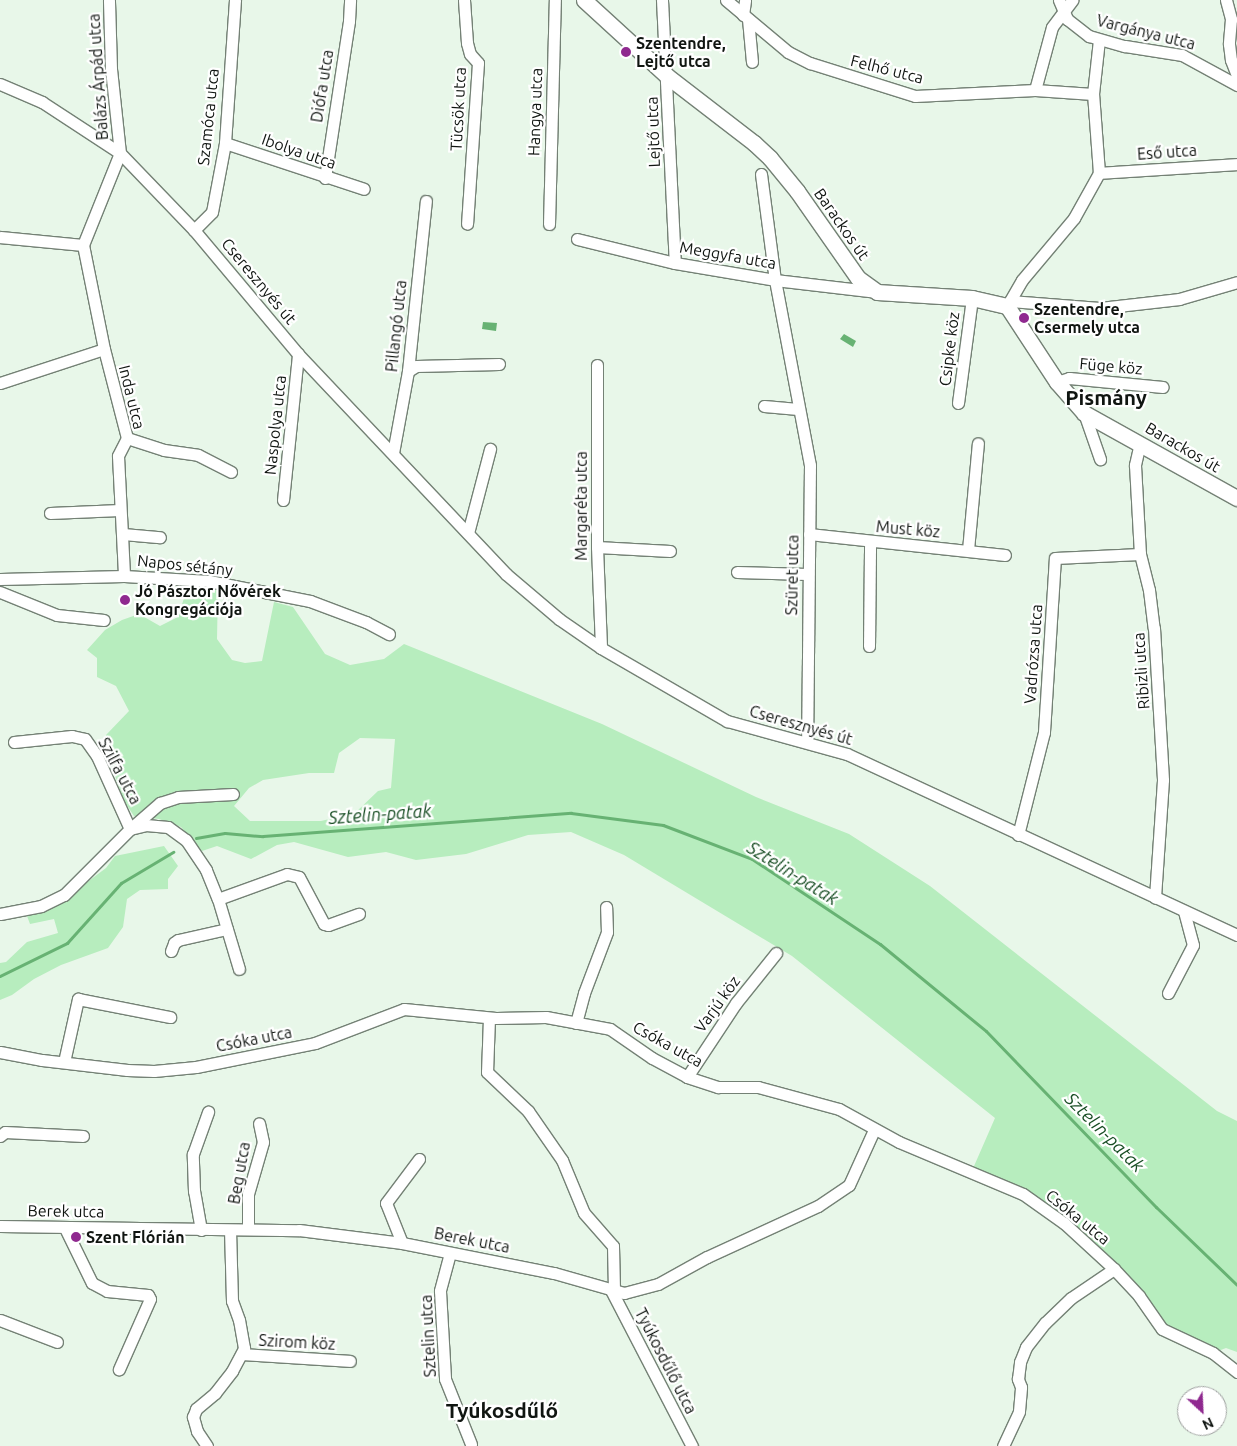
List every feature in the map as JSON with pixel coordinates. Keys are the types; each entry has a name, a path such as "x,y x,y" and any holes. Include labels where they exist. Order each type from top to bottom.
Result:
{"street":[{"name":"Balázs Árpád utca","path":"109,0 111,68 120,153"},
{"name":"Szamóca utca","path":"194,230 212,212 225,143 235,0"},
{"name":"Diófa utca","path":"325,178 350,0"},
{"name":"Tücsök utca","path":"464,0 468,48 470,54 478,63 467,224"},
{"name":"Hangya utca","path":"549,224 555,0"},
{"name":"Barackos út","path":"584,0 667,76 754,142 797,191 858,278 877,292"},
{"name":"Lejtő utca","path":"662,0 675,263"},
{"name":"Felhő utca","path":"726,0 788,52 810,63 915,96 1035,90 1093,94"},
{"path":"745,0 745,17 752,62"},
{"name":"Vargánya utca","path":"1058,0 1062,12 1081,31 1099,40 1182,55 1219,73 1237,85"},
{"path":"1035,90 1052,27 1072,0"},
{"path":"1226,0 1231,19 1229,44 1231,60 1237,76"},
{"path":"1008,303 1032,267 1074,218 1099,173 1093,94 1099,40"},
{"name":"Cseresznyés út","path":"0,84 42,102 120,153 194,230 298,354 506,574 551,613 601,648 727,721 761,732 808,742 847,754 1237,935"},
{"name":"Ibolya utca","path":"225,143 325,178 364,189"},
{"path":"0,237 83,245 120,153"},
{"name":"Eső utca","path":"1099,173 1237,164"},
{"name":"Szüret utca","path":"761,174 775,280 810,465 807,574 808,742"},
{"name":"Pillangó utca","path":"393,454 408,371 426,201"},
{"name":"Meggyfa utca","path":"577,239 675,263 775,280 877,292"},
{"name":"Inda utca","path":"83,245 104,349 127,438 118,456 124,576"},
{"path":"877,292 972,298 1008,303 1075,307 1116,307 1179,299 1237,282"},
{"name":"Csipke köz","path":"958,403 972,298"},
{"name":"Barackos út","path":"1008,303 1057,382 1084,413 1237,498"},
{"path":"0,383 104,349"},
{"name":"Naspolya utca","path":"283,500 298,354"},
{"path":"408,371 416,366 499,364"},
{"name":"Margaréta utca","path":"597,365 597,547 601,648"},
{"name":"Füge köz","path":"1057,382 1069,378 1163,387"},
{"path":"764,406 798,409"},
{"name":"Barackos út","path":"1084,413 1100,459"},
{"path":"127,438 164,450 198,456 231,472"},
{"path":"968,550 978,443"},
{"name":"Ribizli utca","path":"1140,443 1135,465 1140,554 1149,590 1154,628 1160,697 1163,780 1155,898"},
{"path":"468,533 490,449"},
{"path":"50,513 120,510"},
{"path":"123,534 160,537"},
{"name":"Must köz","path":"809,534 1004,555"},
{"path":"869,646 870,542"},
{"path":"597,547 670,551"},
{"name":"Vadrózsa utca","path":"1018,835 1044,732 1055,558 1140,554"},
{"path":"737,572 807,574"},
{"name":"Napos sétány","path":"0,579 124,576 209,581 310,601 366,622 389,634"},
{"path":"0,592 57,615 104,620"},
{"name":"Szilfa utca","path":"14,742 72,736 85,739 97,756 130,829"},
{"path":"0,914 41,906 64,895 130,829 160,803 178,797 233,794"},
{"path":"130,829 146,825 168,827 179,834 199,856 218,899 239,969"},
{"path":"218,899 287,874 299,877 324,924 328,925 359,914"},
{"path":"576,1023 584,993 607,932 606,907"},
{"path":"1168,993 1193,944 1184,912"},
{"path":"171,950 178,940 227,929"},
{"name":"Varjú köz","path":"687,1077 736,1003 776,953"},
{"path":"64,1062 78,999 170,1017"},
{"name":"Csóka utca","path":"0,1052 42,1060 126,1070 187,1068 315,1043 404,1009 489,1018 546,1017 610,1029 652,1058 687,1077 718,1087 758,1087 839,1109 874,1130 1023,1194 1064,1223 1114,1269 1139,1296 1162,1329 1213,1353 1237,1372"},
{"name":"Tyúkosdűlő utca","path":"489,1018 487,1072 528,1111 562,1160 584,1213 613,1246 613,1291 692,1446"},
{"path":"201,1230 194,1191 193,1154 208,1112"},
{"name":"Beg utca","path":"248,1229 248,1194 263,1142 259,1122"},
{"name":"Berek utca","path":"0,1226 230,1231 248,1229 299,1230 402,1243 554,1273 624,1294 658,1284 707,1257 818,1206 849,1185 874,1130"},
{"path":"0,1136 5,1132 83,1136"},
{"path":"402,1243 386,1203 419,1159"},
{"path":"65,1228 92,1283 107,1291 148,1296 150,1299 119,1369"},
{"path":"207,1446 197,1431 193,1417 196,1409 215,1393 243,1354 242,1334 232,1301 230,1231"},
{"name":"Sztelin utca","path":"450,1253 440,1291 444,1379 472,1444"},
{"path":"1003,1446 1019,1410 1021,1387 1018,1379 1020,1362 1026,1346 1045,1323 1071,1298 1114,1269"},
{"path":"0,1320 57,1342"},
{"name":"Szirom köz","path":"243,1354 350,1362"}],"shaded area":[{"path":"483,322 497,323 496,331 482,329"},
{"path":"844,334 856,341 853,347 840,339"},
{"path":"192,588 218,588 217,639 232,660 245,663 262,661 274,602 293,607 325,654 350,665 384,659 404,644 602,724 756,797 849,834 930,886 1217,1111 1237,1121 1237,1352 1226,1348 1213,1353 1174,1336 1139,1296 1023,1194 971,1173 995,1118 792,956 624,855 571,832 528,835 466,854 416,860 386,852 348,857 294,842 277,845 251,859 217,846 202,851 181,827 159,819 134,816 124,801 109,759 106,735 129,711 116,686 97,677 97,658 87,650 105,630 122,620 139,614 160,626 178,617 185,595","holes":["360,738 395,739 391,788 378,791 355,813 321,821 250,821 234,806 249,788 263,780 309,773 334,773 339,753"]},
{"path":"164,846 178,866 168,879 168,889 140,890 127,899 123,927 108,948 61,965 34,979 12,995 0,1000 0,963 6,962 27,942 58,933 54,919 30,924 27,916 58,904 106,868 115,856"}],"waterway":[{"name":"Sztelin-patak","path":"196,838 225,833 263,836 571,813 663,825 752,859 880,944 986,1031 1156,1207 1237,1285"},
{"name":"Sztelin-patak","path":"0,976 67,943 121,883 173,852"}],"place":[{"name":"Szentendre, Lejtő utca","path":"626,52"},
{"name":"Szentendre, Csermely utca","path":"1024,318"},
{"name":"Jó Pásztor Nővérek Kongregációja","path":"125,600"},
{"name":"Szent Flórián","path":"76,1237"}],"district":[{"name":"Pismány","path":"1106,397"},
{"name":"Tyúkosdűlő","path":"502,1410"}]}
